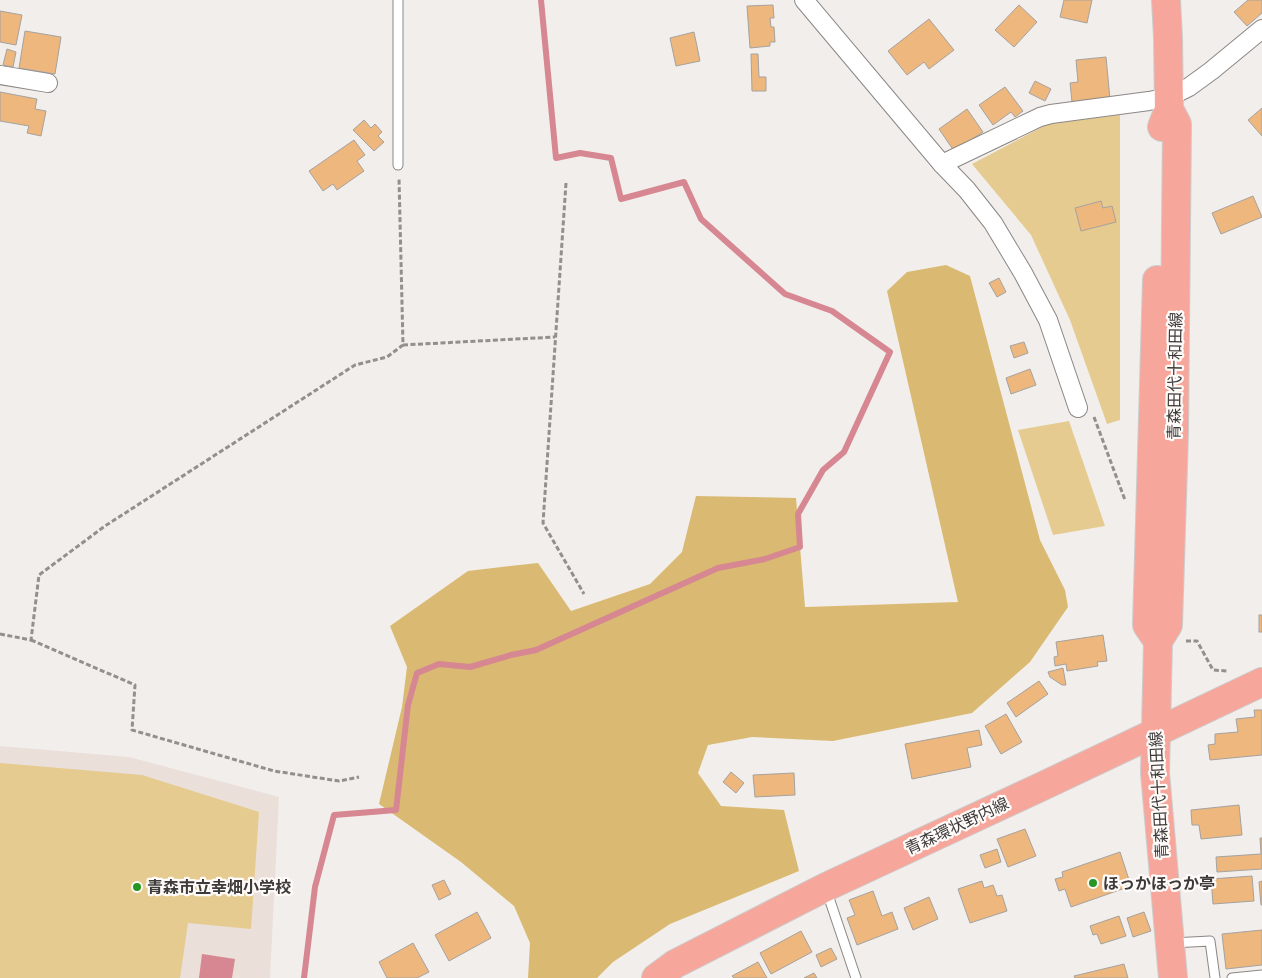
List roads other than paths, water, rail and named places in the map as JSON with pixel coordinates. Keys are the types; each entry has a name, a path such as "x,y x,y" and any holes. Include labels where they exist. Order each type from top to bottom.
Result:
{"main road":[{"name":"青森田代十和田線","path":"1166,0 1169,103 1177,124 1174,433 1168,625 1158,641 1155,773 1173,978"},
{"name":"青森環状野内線","path":"656,978 675,964 826,887 1262,682"}],"street":[{"path":"804,0 942,164 967,190 993,223 1048,320 1078,408"},
{"path":"942,164 1040,117 1051,114 1149,102 1169,103 1262,29"},
{"path":"0,75 48,83"}],"lane":[{"path":"398,0 398,164"},
{"path":"826,887 856,978"},
{"path":"1170,944 1210,940 1215,978"},
{"path":"1232,978 1262,975"}],"waterway":[{"path":"304,978 315,887 334,815 396,810 408,705 417,673 439,664 470,667 536,650 718,568 765,559 800,547 798,514 823,470 844,452 890,352 832,311 785,294 701,219 684,182 621,199 611,158 580,153 556,158 541,0"}],"place":[{"name":"ほっかほっか亭","path":"1093,883"},
{"name":"青森市立幸畑小学校","path":"137,887"}]}
